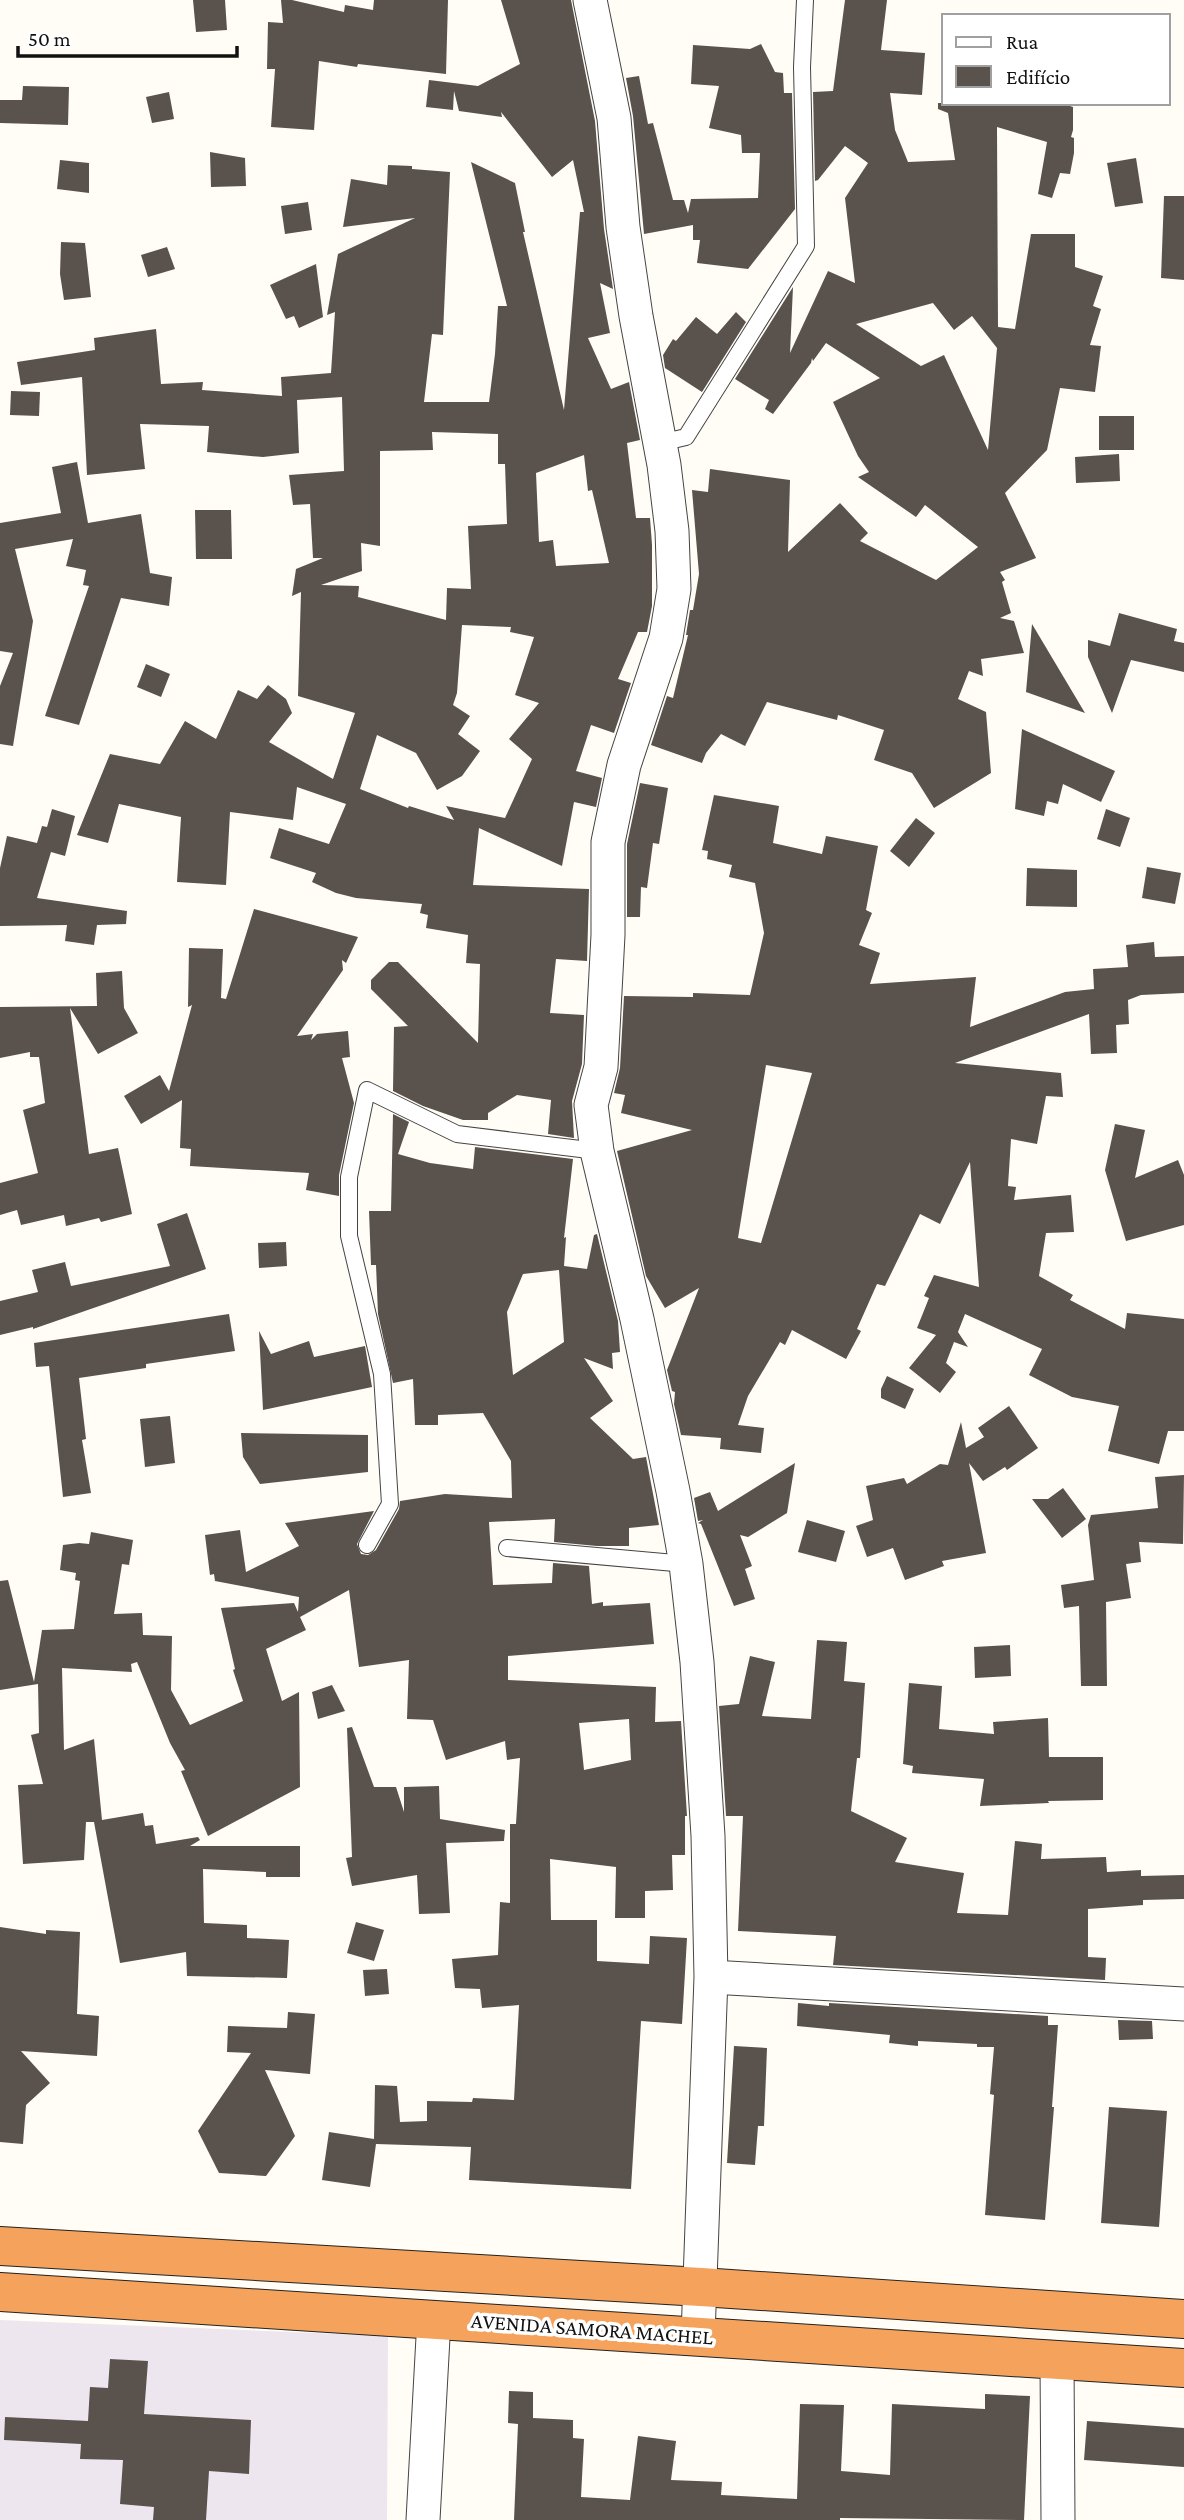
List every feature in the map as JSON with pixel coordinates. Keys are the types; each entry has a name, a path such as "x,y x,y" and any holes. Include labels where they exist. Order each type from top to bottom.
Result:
{"highway":[{"path":"0,2246 701,2287 1184,2319"},
{"name":"AVENIDA SAMORA MACHEL","path":"0,2292 1184,2368"}],"street":[{"path":"590,0 614,118 623,227 636,316 660,443 672,531 674,589 667,638 624,765 608,842 608,935 601,1067 591,1105 597,1150 640,1332 686,1564 698,1670 709,1836 711,1977 698,2336"},
{"path":"711,1977 1184,2004"},
{"path":"423,2520 434,2319"},
{"path":"1057,2360 1058,2520"}],"lane":[{"path":"660,443 686,437 806,246 802,67 805,0"},
{"path":"367,1545 390,1504 383,1374 349,1236 349,1177 367,1090 457,1134 597,1150"},
{"path":"507,1548 686,1564"}],"shaded area":[{"path":"0,2320 388,2336 387,2520 0,2520"}],"building":[{"path":"193,0 225,0 227,30 196,32"},
{"path":"281,0 344,12 345,5 373,10 374,0 448,0 446,74 319,61 314,130 271,127 275,69 267,69 268,22 283,23"},
{"path":"501,0 571,0 595,121 604,229 613,289 600,283 610,333 588,338 611,389 629,382 640,440 627,443 636,518 650,518 652,545 652,606 647,632 638,632 618,679 631,683 614,733 591,725 576,771 602,778 596,807 574,802 562,866 479,828 473,885 589,889 587,961 556,959 550,1013 584,1015 582,1064 572,1101 574,1138 548,1134 551,1100 517,1095 488,1113 488,1120 463,1120 423,1106 393,1091 394,1027 408,1026 371,989 371,980 389,962 398,962 478,1043 480,964 466,963 468,935 426,928 428,915 420,913 422,904 356,898 336,893 312,882 316,873 270,858 279,828 329,844 346,804 297,787 293,820 230,812 226,885 177,882 181,817 119,804 108,843 77,835 110,754 160,764 185,721 216,739 238,690 257,699 268,685 286,699 292,713 269,742 333,779 355,713 298,696 301,592 292,596 296,569 323,558 313,558 310,504 293,505 289,475 344,471 342,397 297,400 299,453 263,457 207,452 209,426 140,424 145,469 87,475 82,377 21,385 17,362 95,350 94,338 156,329 161,384 203,382 202,390 282,396 281,377 331,373 335,312 327,315 338,254 415,218 343,227 351,179 387,185 388,165 412,166 412,169 450,172 443,335 432,334 424,402 489,402 498,306 507,306 471,162 515,183 523,232 564,410 580,212 584,212 573,160 552,177 501,112 502,117 459,111 454,91 453,110 426,107 429,80 478,86 520,64","holes":["432,432 498,434 498,464 505,464 507,524 468,526 471,589 447,588 446,620 358,597 359,586 321,585 362,571 361,543 380,546 380,451 433,450","584,455 588,491 592,490 609,563 556,566 553,540 539,542 536,473","462,625 511,627 510,632 534,637 515,695 539,703 509,739 532,759 505,818 446,806 454,820 409,806 408,808 360,789 377,735 416,753 437,790 462,776 480,751 458,734 470,716 453,705 457,693"]},
{"path":"845,0 887,0 881,50 925,53 922,95 890,93 895,130 908,162 955,160 948,113 938,109 938,103 1073,107 1071,137 1074,138 1074,153 1070,174 1060,173 1052,198 1038,194 1047,142 997,127 998,327 1015,329 1031,234 1075,234 1075,267 1103,276 1093,306 1101,309 1090,345 1101,346 1095,392 1060,388 1047,450 1005,493 1036,558 1000,572 1005,580 1002,582 1011,613 1000,618 1014,621 1024,653 981,659 983,676 969,671 958,699 986,712 991,773 934,808 912,773 874,760 884,730 838,715 837,720 767,702 745,746 721,734 706,753 702,763 651,745 667,696 673,698 699,574 692,490 708,492 710,469 790,480 788,552 840,503 868,533 860,541 936,580 978,547 925,505 916,517 858,477 869,472 858,456 833,402 880,378 826,343 813,361 812,358 773,414 765,409 769,400 735,379 793,287 790,353 828,271 855,283 845,198 868,163 845,146 815,181 813,92 833,91","holes":["933,303 954,330 972,316 997,348 988,450 944,355 921,366 856,324"]},
{"path":"761,44 775,72 783,73 784,93 792,93 795,209 748,269 697,263 700,240 693,240 693,225 644,234 633,116 626,78 639,76 648,124 653,123 673,200 684,200 688,213 691,199 758,198 760,153 742,153 741,135 709,128 719,86 691,84 693,45 750,49"},
{"path":"23,86 69,87 68,125 0,123 0,100 22,100"},
{"path":"169,92 174,119 152,123 146,97"},
{"path":"210,152 245,158 246,186 211,187"},
{"path":"1136,158 1143,203 1115,207 1107,163"},
{"path":"60,160 89,163 89,193 57,189"},
{"path":"1164,196 1184,196 1184,280 1161,278"},
{"path":"308,202 312,230 285,234 281,206"},
{"path":"61,242 85,243 91,297 64,300 60,274"},
{"path":"167,247 175,269 148,277 141,255"},
{"path":"316,264 323,317 299,328 294,316 286,319 270,285"},
{"path":"736,312 746,322 702,392 665,368 663,355 673,339 676,341 696,317 717,334"},
{"path":"11,391 40,392 39,416 10,415"},
{"path":"1099,416 1134,416 1134,450 1099,450"},
{"path":"1119,454 1120,481 1076,483 1075,457"},
{"path":"77,462 88,523 141,514 150,573 172,577 169,606 121,598 79,725 45,716 89,586 83,585 86,570 66,566 73,539 15,549 33,621 13,746 0,744 0,686 13,653 0,651 0,523 61,513 52,467"},
{"path":"195,510 231,510 232,559 196,559"},
{"path":"1119,613 1177,629 1174,641 1184,643 1184,672 1131,660 1112,713 1088,657 1088,640 1110,646"},
{"path":"1032,624 1085,713 1026,692"},
{"path":"146,664 170,674 161,697 137,687"},
{"path":"1022,729 1115,771 1101,802 1063,784 1058,804 1047,801 1044,816 1015,809"},
{"path":"640,783 668,788 659,844 653,843 647,888 641,887 640,917 627,917 627,844"},
{"path":"714,795 779,806 773,843 822,854 826,836 878,846 866,910 872,913 859,945 880,953 870,984 976,977 970,1027 1065,992 1094,989 1093,969 1128,967 1126,945 1154,942 1155,957 1184,956 1184,993 1141,995 1128,1000 1129,1024 1116,1025 1117,1053 1091,1054 1089,1014 955,1063 1061,1073 1063,1097 1046,1096 1037,1144 1011,1139 1008,1186 1016,1187 1014,1200 1071,1195 1074,1232 1046,1233 1039,1276 1073,1295 1070,1300 1125,1329 1127,1313 1184,1319 1184,1431 1168,1431 1159,1464 1108,1451 1119,1406 1072,1397 1029,1375 1042,1349 965,1314 958,1332 968,1347 954,1342 946,1363 956,1372 940,1393 909,1368 936,1335 917,1328 929,1298 924,1296 934,1275 979,1287 970,1162 940,1224 920,1214 885,1286 877,1284 857,1329 861,1331 846,1359 792,1330 785,1345 780,1342 748,1396 738,1425 764,1428 761,1453 720,1449 721,1438 681,1435 674,1404 675,1392 672,1391 667,1370 699,1288 665,1308 646,1276 617,1151 692,1130 621,1113 625,1095 614,1093 620,1068 624,996 693,997 693,993 750,995 764,933 755,883 729,877 732,865 707,859 708,851 702,850","holes":["766,1065 812,1073 761,1243 738,1238"]},
{"path":"52,809 75,816 65,856 51,852 37,898 127,911 126,924 97,925 94,945 65,941 67,925 0,926 0,868 7,836 37,843 42,826 47,827"},
{"path":"1106,809 1130,818 1120,847 1097,839"},
{"path":"916,818 935,833 909,867 890,851"},
{"path":"1147,867 1181,873 1175,904 1142,898"},
{"path":"1027,868 1077,870 1077,907 1026,906"},
{"path":"254,909 358,937 346,963 342,960 343,970 297,1036 313,1034 311,1040 317,1034 348,1031 350,1057 342,1058 354,1103 339,1175 339,1196 306,1190 309,1173 190,1166 191,1149 180,1148 182,1100 141,1124 124,1096 160,1075 169,1091 192,1005 188,1007 189,948 223,949 221,998 226,999"},
{"path":"122,971 124,1008 138,1033 98,1054 70,1008 89,1154 118,1148 132,1214 101,1222 99,1218 66,1226 64,1215 21,1225 17,1210 0,1215 0,1183 38,1173 23,1110 45,1103 39,1057 30,1057 30,1052 0,1058 0,1007 97,1006 96,973"},
{"path":"393,1114 409,1122 398,1154 430,1163 473,1169 475,1147 573,1159 564,1238 566,1237 564,1266 587,1269 594,1235 597,1234 618,1321 620,1352 612,1353 613,1369 584,1358 613,1401 590,1418 633,1459 646,1457 659,1525 629,1528 629,1546 597,1546 554,1542 555,1519 489,1522 493,1585 552,1583 553,1563 589,1566 592,1604 603,1602 603,1606 650,1603 654,1644 508,1656 508,1680 656,1687 655,1722 681,1721 687,1816 685,1855 672,1855 673,1890 645,1891 645,1918 615,1918 616,1867 550,1859 551,1920 597,1920 597,1961 649,1964 650,1936 687,1938 682,2024 641,2021 631,2189 469,2180 471,2147 376,2144 370,2187 322,2180 329,2132 374,2139 375,2085 397,2086 400,2122 427,2121 427,2101 472,2102 473,2098 514,2100 519,2005 482,2008 480,1989 455,1988 452,1959 498,1955 500,1902 510,1903 510,1824 516,1824 520,1758 507,1760 505,1741 446,1760 433,1720 407,1719 409,1660 359,1667 349,1590 300,1617 306,1630 266,1649 282,1701 299,1692 300,1787 208,1836 181,1771 185,1770 170,1743 137,1662 131,1664 132,1672 62,1668 64,1750 94,1739 102,1820 143,1813 145,1826 153,1825 156,1844 198,1837 200,1840 190,1846 300,1846 300,1877 266,1877 266,1872 203,1869 204,1923 247,1925 247,1938 289,1940 287,1978 187,1976 186,1952 120,1963 94,1822 86,1822 84,1860 23,1864 18,1785 43,1784 31,1735 39,1733 38,1684 0,1690 0,1581 8,1580 34,1682 42,1630 74,1629 80,1581 75,1580 76,1573 60,1570 63,1545 89,1544 91,1532 133,1540 129,1565 122,1564 114,1614 142,1613 143,1635 172,1636 171,1690 190,1725 243,1701 233,1670 235,1669 221,1608 294,1603 298,1612 299,1597 215,1581 214,1574 210,1575 205,1535 240,1530 246,1572 299,1546 285,1523 374,1511 357,1544 361,1554 368,1555 376,1550 399,1509 400,1501 445,1494 512,1498 511,1461 483,1413 438,1415 438,1425 415,1425 413,1379 393,1383 378,1314 376,1265 371,1265 369,1211 391,1211","holes":["559,1270 564,1342 513,1375 507,1312 523,1274","629,1719 631,1760 584,1770 579,1723"]},
{"path":"1115,1124 1145,1130 1135,1178 1178,1160 1184,1175 1184,1225 1126,1241 1105,1170"},
{"path":"187,1213 206,1269 33,1329 0,1335 0,1301 38,1292 32,1270 65,1262 71,1286 170,1266 157,1224"},
{"path":"286,1242 287,1266 259,1268 258,1243"},
{"path":"229,1314 235,1351 146,1364 146,1368 79,1378 86,1439 82,1440 91,1493 63,1497 49,1366 36,1367 34,1343"},
{"path":"259,1331 271,1354 309,1341 314,1357 365,1346 372,1387 263,1410"},
{"path":"887,1376 914,1389 905,1409 881,1398 881,1389"},
{"path":"1009,1406 1038,1448 1007,1470 1005,1467 983,1481 969,1463 986,1553 942,1561 944,1566 905,1580 893,1548 867,1557 856,1526 873,1520 866,1486 904,1478 907,1484 940,1464 948,1465 961,1422 966,1448 984,1437 978,1428"},
{"path":"170,1416 175,1463 145,1467 140,1419"},
{"path":"241,1433 368,1435 368,1472 260,1484 243,1457"},
{"path":"795,1463 787,1513 748,1537 740,1535 752,1566 745,1569 755,1599 734,1606 701,1524 698,1523 703,1520 698,1521 694,1498 710,1492 718,1511"},
{"path":"1184,1475 1183,1544 1139,1542 1141,1562 1126,1564 1131,1598 1106,1602 1107,1686 1081,1686 1079,1606 1064,1608 1061,1585 1094,1580 1088,1525 1091,1515 1158,1508 1155,1477"},
{"path":"1063,1488 1086,1519 1062,1538 1032,1499 1048,1499"},
{"path":"807,1520 845,1531 836,1562 798,1552"},
{"path":"817,1640 847,1642 844,1681 865,1683 860,1758 857,1758 851,1811 907,1838 895,1862 964,1873 957,1913 1008,1915 1015,1841 1042,1844 1041,1859 1106,1857 1107,1872 1141,1870 1141,1876 1184,1875 1184,1899 1143,1900 1143,1905 1088,1909 1088,1957 1106,1958 1105,1980 833,1965 836,1936 738,1931 743,1816 726,1816 719,1706 739,1704 750,1656 775,1662 762,1716 811,1719"},
{"path":"1010,1645 1011,1676 975,1678 974,1647"},
{"path":"909,1683 942,1686 939,1729 994,1734 993,1722 1048,1718 1049,1757 1103,1757 1103,1800 980,1806 984,1779 912,1773 913,1766 903,1764"},
{"path":"332,1685 345,1711 318,1719 312,1692"},
{"path":"352,1727 374,1787 396,1787 404,1812 404,1787 439,1786 440,1819 505,1830 504,1841 446,1843 450,1913 419,1914 417,1875 352,1886 346,1858 352,1857 347,1728"},
{"path":"356,1922 384,1930 374,1961 347,1953"},
{"path":"0,1927 46,1934 46,1930 80,1932 77,2014 99,2016 97,2056 21,2051 50,2083 26,2105 23,2144 0,2142"},
{"path":"387,1969 389,1994 365,1996 363,1970"},
{"path":"798,2003 1048,2016 1048,2025 1058,2025 1045,2220 985,2215 994,2095 990,2094 994,2047 918,2041 918,2046 889,2043 890,2035 797,2026"},
{"path":"288,2012 315,2014 310,2074 265,2070 295,2136 266,2176 219,2173 198,2131 251,2053 227,2052 228,2026 287,2028"},
{"path":"1118,2020 1152,2021 1153,2039 1119,2040"},
{"path":"734,2046 767,2048 764,2126 758,2126 755,2165 727,2163"},
{"path":"1109,2107 1167,2111 1159,2227 1101,2223"},
{"path":"110,2359 148,2361 144,2414 251,2420 249,2474 209,2471 206,2520 153,2520 154,2507 120,2504 123,2460 80,2459 81,2444 4,2440 5,2417 88,2421 90,2387 108,2388"},
{"path":"509,2391 533,2392 533,2418 573,2420 573,2438 584,2439 581,2497 630,2500 638,2436 676,2441 671,2480 722,2482 721,2495 797,2499 800,2404 844,2405 841,2471 890,2475 892,2404 985,2409 985,2394 1030,2396 1024,2520 514,2520 518,2424 508,2423"},
{"path":"1087,2421 1184,2428 1184,2467 1084,2460"}]}
